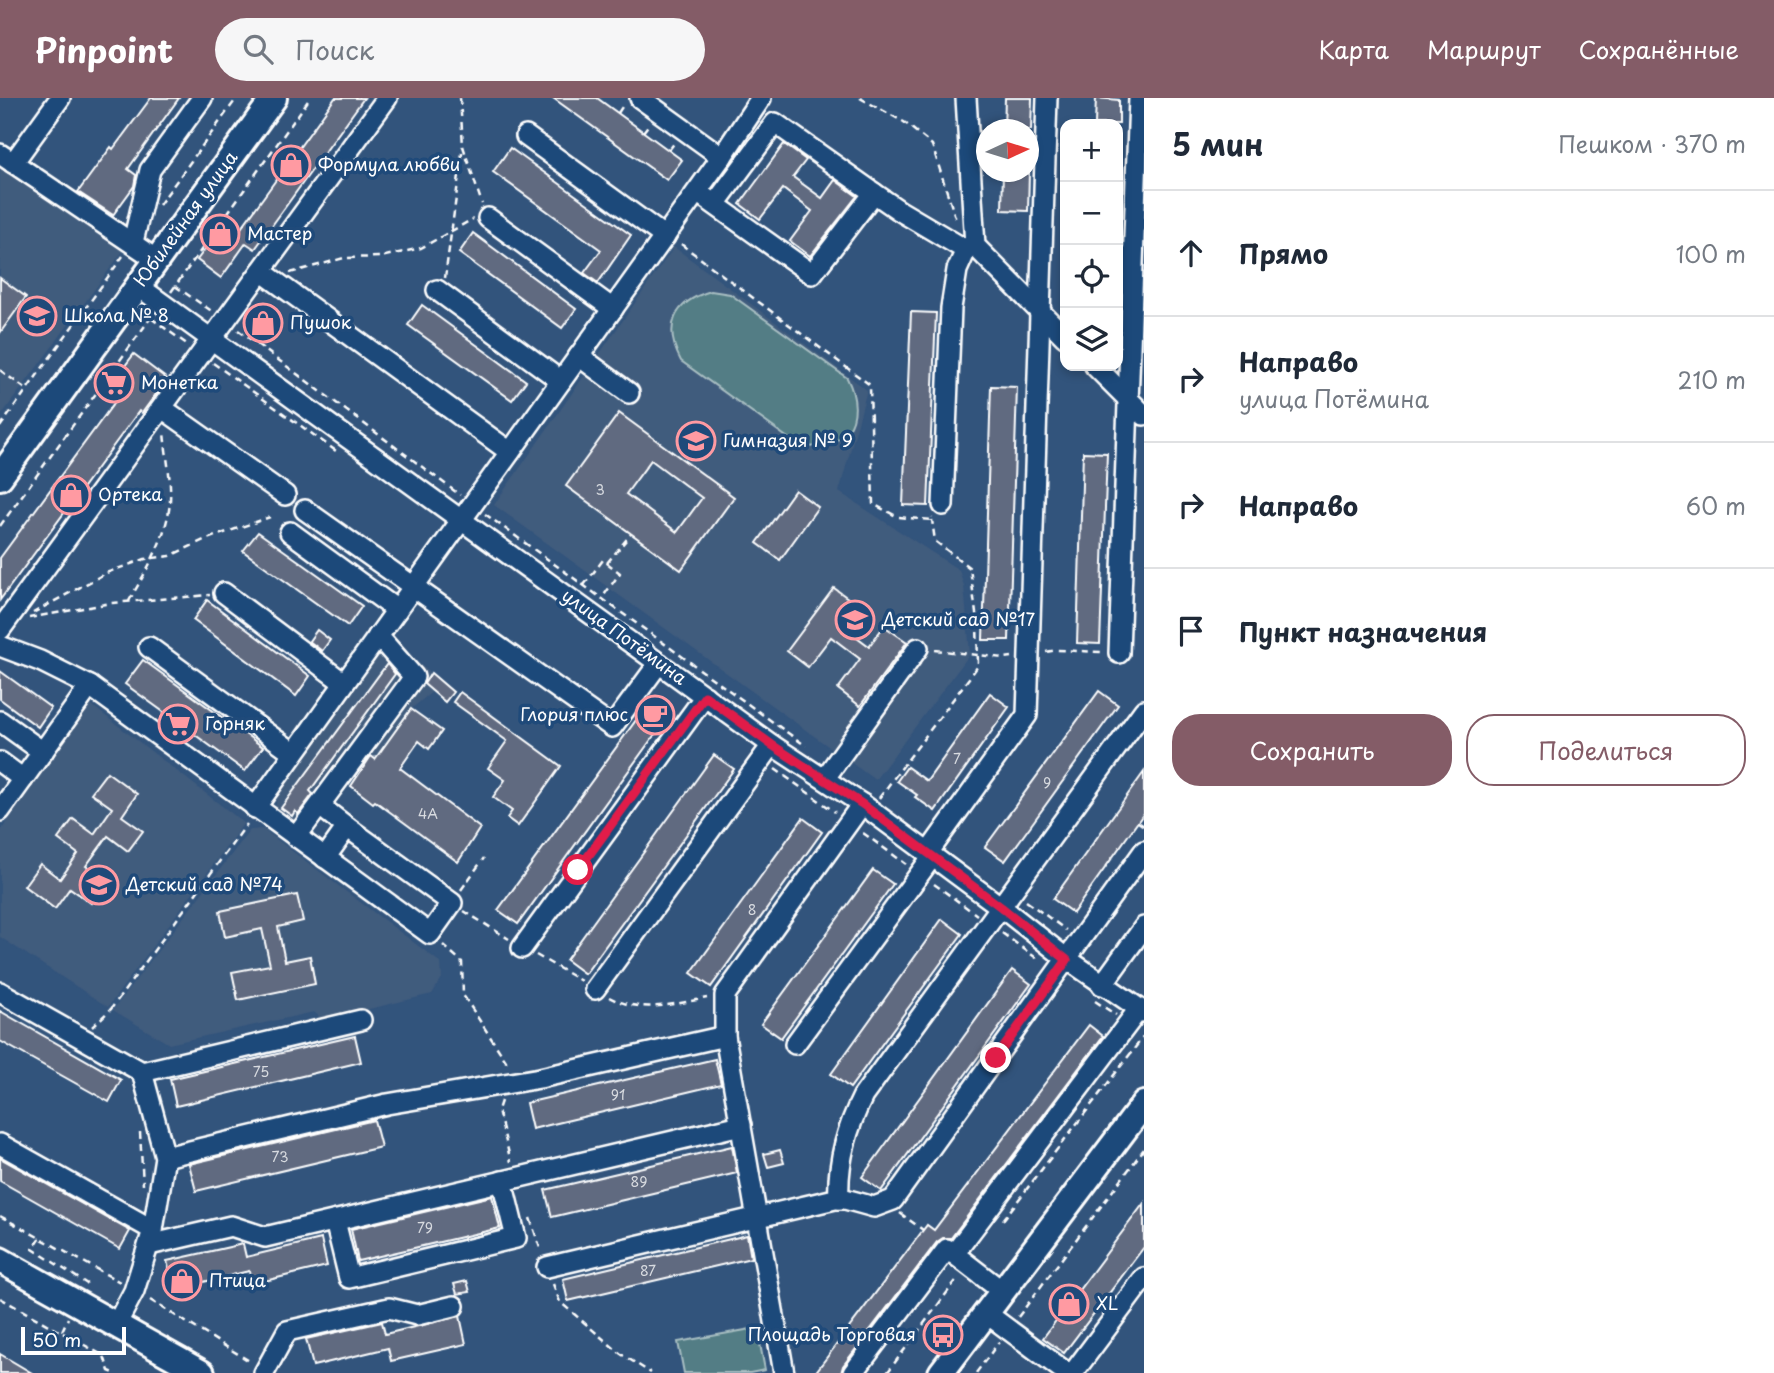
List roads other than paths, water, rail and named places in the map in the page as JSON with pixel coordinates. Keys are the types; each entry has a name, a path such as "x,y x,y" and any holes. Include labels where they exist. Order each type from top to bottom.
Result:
{"main road":[{"name":"Юбилейная улица","path":"0,477 274,98"},
{"path":"942,1373 1144,1104"},
{"path":"0,1260 198,1372"}],"street":[{"path":"60,98 7,159 157,260"},
{"path":"132,242 150,170 202,98"},
{"path":"8,624 224,320 265,275 387,98"},
{"path":"640,98 722,157"},
{"path":"255,808 722,157 761,98"},
{"path":"938,512 951,308 957,270 972,244 966,98"},
{"path":"795,1044 1027,715 1047,98"},
{"path":"1119,653 1141,139 1139,98"},
{"path":"715,204 775,123 900,211 972,244 1060,332"},
{"path":"526,136 666,235"},
{"path":"697,192 812,274 874,193"},
{"path":"486,215 613,309"},
{"path":"265,275 510,452"},
{"name":"улица Потёмина","path":"138,286 467,512 659,663 772,745 830,772 870,801 930,855 1006,899 1067,960 1142,1010"},
{"path":"440,292 561,381"},
{"path":"579,356 629,393"},
{"path":"1099,371 1144,415"},
{"path":"162,408 285,495"},
{"path":"305,510 612,727 659,663"},
{"path":"290,532 397,610"},
{"path":"224,593 345,683"},
{"path":"296,837 414,677 378,636"},
{"path":"0,646 40,661 90,686 430,933 452,903 320,806"},
{"path":"149,647 294,753"},
{"path":"830,772 918,648"},
{"path":"0,811 90,686"},
{"path":"522,948 705,696"},
{"path":"839,1199 838,1178 844,1147 863,1096 1144,710"},
{"path":"0,721 43,752"},
{"path":"595,989 772,745"},
{"path":"0,762 23,779"},
{"path":"784,1373 725,1036 724,995 870,801"},
{"path":"325,858 347,827"},
{"path":"547,1267 839,1199 874,1207 893,1200 1144,851"},
{"path":"1102,985 1144,927"},
{"path":"0,992 142,1072 362,1020"},
{"path":"961,1259 1142,1010"},
{"path":"165,1157 387,1104 540,1078 725,1036"},
{"path":"116,1325 134,1290 151,1238 165,1157 142,1072"},
{"path":"0,1144 151,1238 231,1226 265,1237 741,1125"},
{"path":"335,1221 349,1278 413,1263 516,1238 502,1181"},
{"path":"853,1373 947,1249 1002,1291"},
{"path":"1073,1373 1144,1278"},
{"path":"264,1373 287,1331 389,1308 417,1315 454,1306"},
{"path":"986,1313 1067,1373"}],"place":[{"name":"Формула любви","path":"291,165"},
{"name":"Мастер","path":"220,234"},
{"name":"Школа № 8","path":"37,316"},
{"name":"Пушок","path":"263,323"},
{"name":"Монетка","path":"114,383"},
{"name":"Гимназия № 9","path":"696,441"},
{"name":"Ортека","path":"71,495"},
{"name":"Детский сад №17","path":"855,620"},
{"name":"Глория плюс","path":"655,715"},
{"name":"Горняк","path":"178,724"},
{"name":"Детский сад №74","path":"99,885"},
{"name":"Птица","path":"182,1281"},
{"name":"XL","path":"1069,1304"},
{"name":"Площадь Торговая","path":"943,1335"}]}
